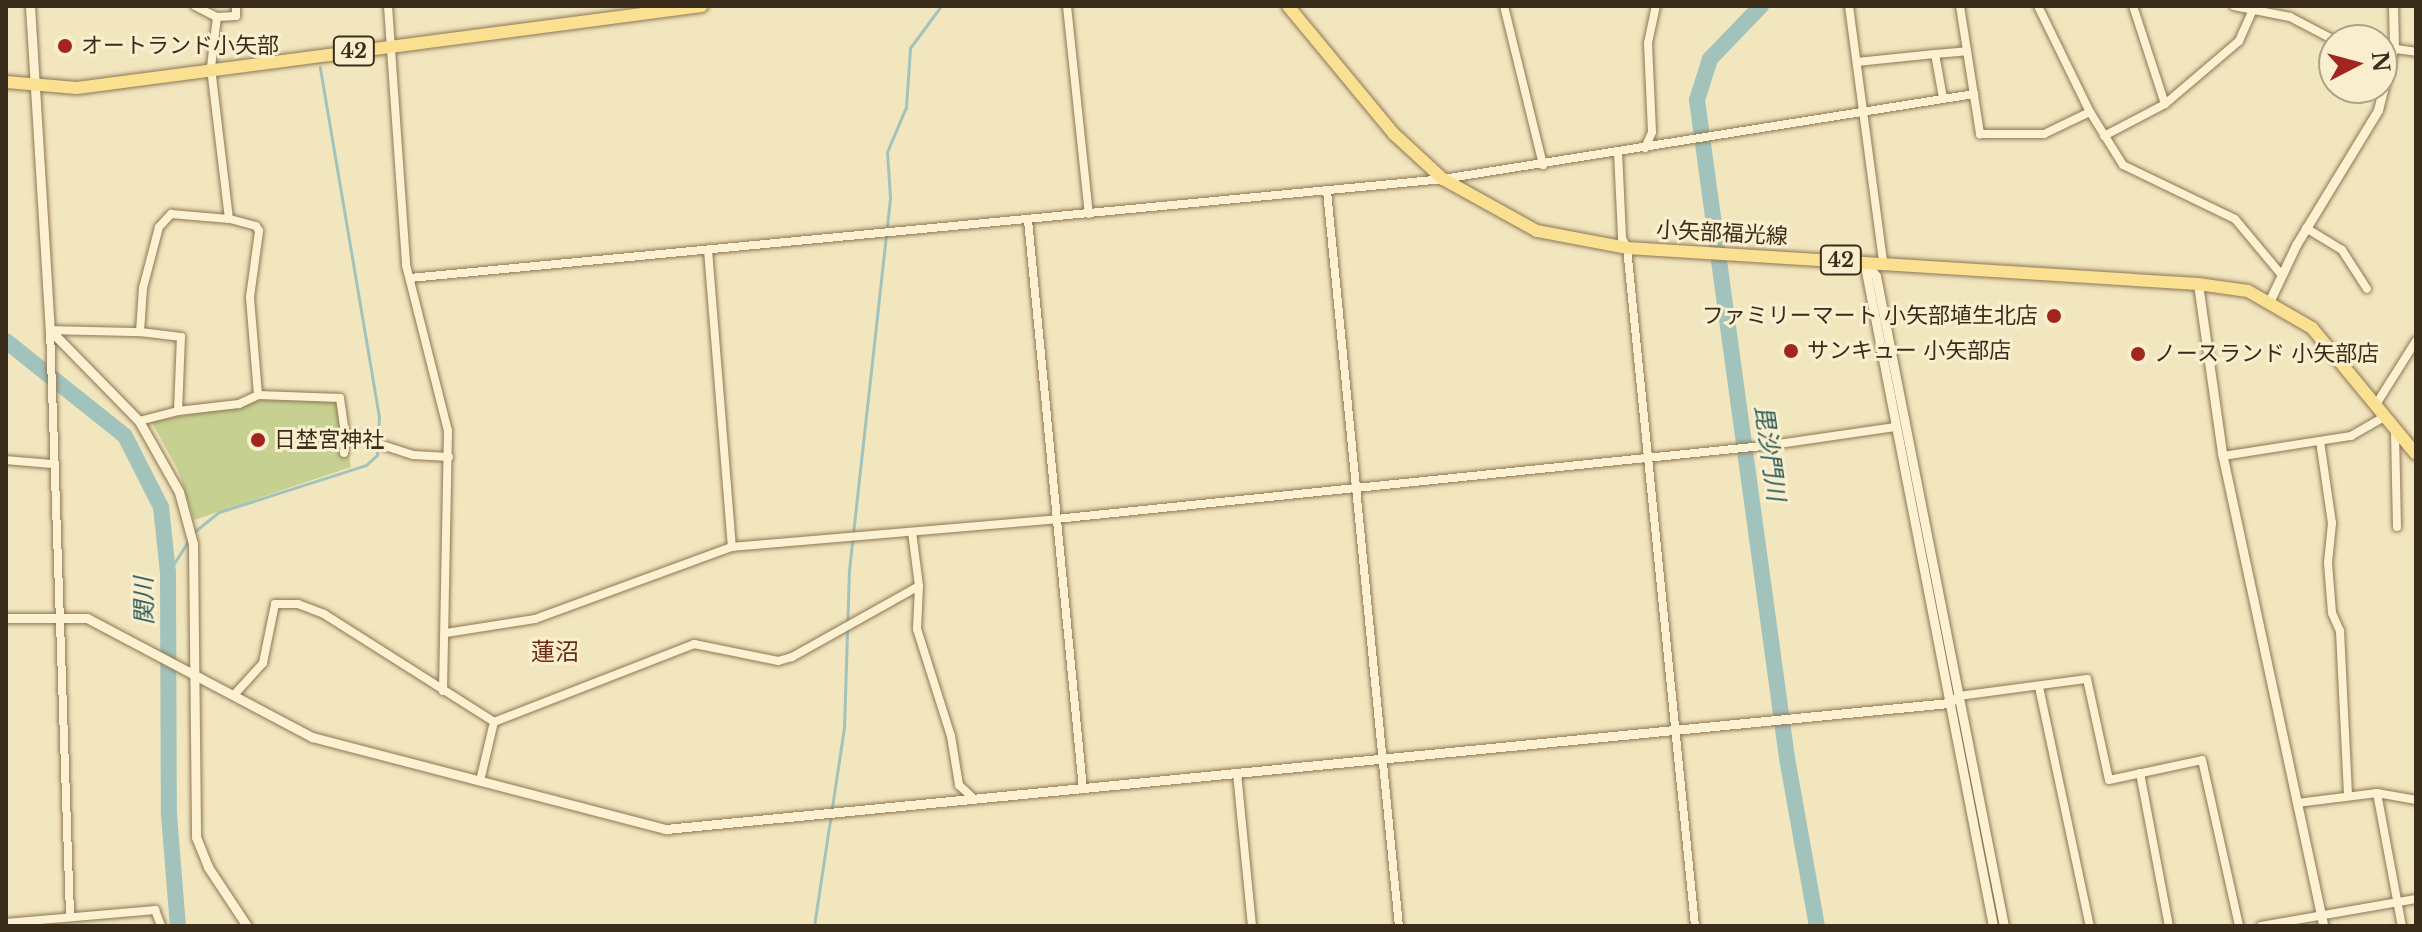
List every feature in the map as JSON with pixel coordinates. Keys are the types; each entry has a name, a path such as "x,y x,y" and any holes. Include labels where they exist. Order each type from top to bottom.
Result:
{"main road":[{"name":"42","path":"6,82 77,88 211,67 702,6"},
{"name":"小矢部福光線","path":"1288,6 1394,134 1443,179 1537,231 1627,248 2198,284 2270,300 2312,328 2416,454"}],"street":[{"path":"30,6 50,330 51,464 70,830 70,914"},
{"path":"195,6 217,17 236,16 236,6"},
{"path":"388,6 410,278 449,457 443,691"},
{"path":"1067,6 1089,214"},
{"path":"1504,6 1543,165"},
{"path":"1645,148 1652,132 1648,43 1656,6"},
{"path":"1849,6 1883,262"},
{"path":"1960,6 1980,134 2044,134 2090,112"},
{"path":"2038,6 2090,112 2104,136 2133,172 2235,219 2280,273"},
{"path":"2133,6 2165,104"},
{"path":"2234,6 2290,17 2318,32"},
{"path":"2104,136 2165,104 2239,41 2253,10"},
{"path":"217,17 211,67 229,219"},
{"path":"1857,62 1967,51"},
{"path":"1935,54 1943,98"},
{"path":"410,278 1443,179 1974,94"},
{"path":"2270,300 2280,273 2380,104"},
{"path":"1618,152 1622,238 1627,248 1695,926"},
{"path":"1327,191 1399,926"},
{"path":"140,332 143,288 165,216 229,219 256,226 259,231 250,297 258,395"},
{"path":"1028,220 1083,789"},
{"path":"2306,228 2342,250 2367,289"},
{"path":"708,250 732,547"},
{"path":"1864,261 1993,926"},
{"path":"1864,261 1876,276 2004,926"},
{"path":"2198,284 2223,456 2322,921"},
{"path":"50,330 140,332 181,337 178,411"},
{"path":"50,330 139,421 179,492 193,544 196,837 208,867 247,926"},
{"path":"2223,456 2351,436 2379,411 2416,341"},
{"path":"139,421 178,411 239,404 258,395 340,398 345,433 344,453"},
{"path":"446,633 535,619 732,547 1056,519 1895,427"},
{"path":"2395,432 2397,527"},
{"path":"345,433 413,455 449,457"},
{"path":"2320,441 2332,523 2328,563 2332,613 2340,631 2348,795"},
{"path":"6,460 51,464"},
{"path":"912,532 919,586 917,629 951,736 959,785 974,799"},
{"path":"494,722 694,644 778,661 792,657 919,586"},
{"path":"234,695 263,663 270,612 283,604 324,614 494,722"},
{"path":"6,618 87,618 195,671 312,737 666,829 1948,703 1959,696 2087,679 2109,780 2202,760 2239,926"},
{"path":"2039,687 2090,926"},
{"path":"480,781 494,722"},
{"path":"1237,773 1252,926"},
{"path":"2140,773 2169,926"},
{"path":"2297,803 2377,793 2416,800"},
{"path":"2377,793 2402,926"},
{"path":"2261,926 2322,921 2416,899"},
{"path":"6,923 70,914 155,910 161,926"}],"green space":[{"path":"256,396 339,399 351,467 194,520 178,470 151,421 237,407"}],"waterway":[{"path":"814,926 844,728 849,570 890,197 887,152 906,107 910,48 941,6"},
{"name":"毘沙門川","path":"1761,6 1710,59 1697,100 1787,758 1817,926"},
{"path":"194,532 219,512 366,465 377,455 379,417 320,67"},
{"name":"関川","path":"6,341 125,436 161,507 168,573 169,815 178,926"},
{"path":"168,573 190,538"}],"place":[{"name":"オートランド小矢部","path":"65,46"},
{"name":"ファミリーマート 小矢部埴生北店","path":"2054,316"},
{"name":"サンキュー 小矢部店","path":"1791,351"},
{"name":"ノースランド 小矢部店","path":"2138,354"},
{"name":"日埜宮神社","path":"258,440"}],"district":[{"name":"蓮沼","path":"555,652"}]}
